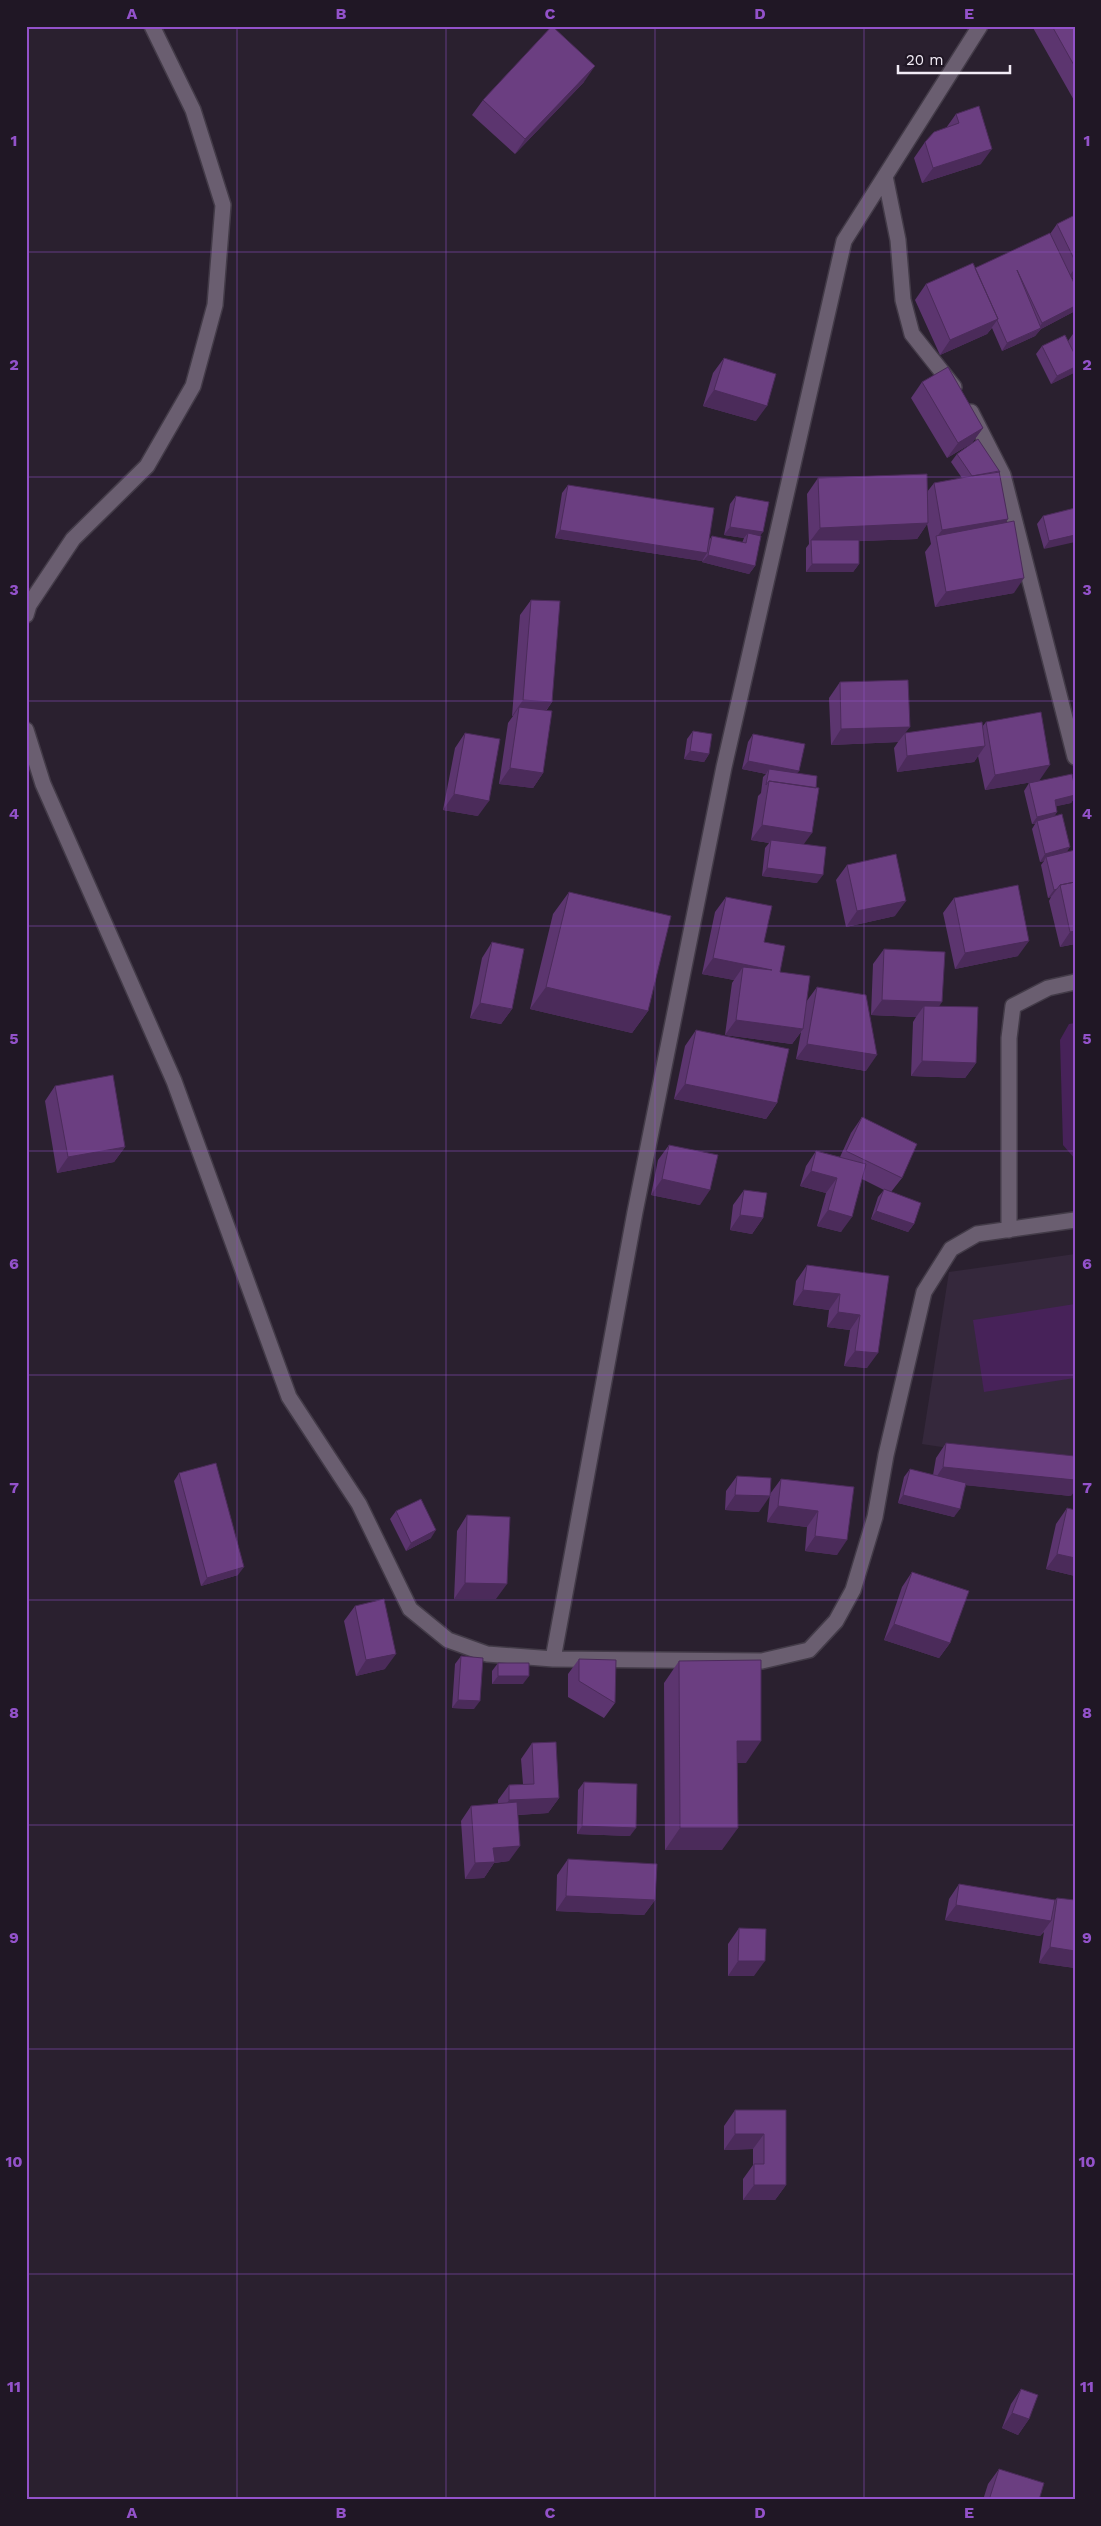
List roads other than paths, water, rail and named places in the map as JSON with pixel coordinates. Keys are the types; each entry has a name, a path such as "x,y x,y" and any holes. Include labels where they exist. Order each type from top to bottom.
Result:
{"street":[{"path":"26,615 29,604 73,539 147,466 193,386 215,304 223,205 193,110 152,26"},
{"path":"553,1659 634,1212 726,757 844,241 980,26"},
{"path":"885,176 898,240 903,300 912,334 962,397 1003,474 1075,757"},
{"path":"26,730 43,784 174,1081 289,1397 359,1504 410,1609 448,1640 487,1654 553,1659 762,1661 809,1650 836,1622 853,1590 875,1517 886,1455 924,1292 951,1250 977,1234 1075,1220"},
{"path":"1009,1230 1009,1038 1013,1006 1048,988 1075,982"}]}
